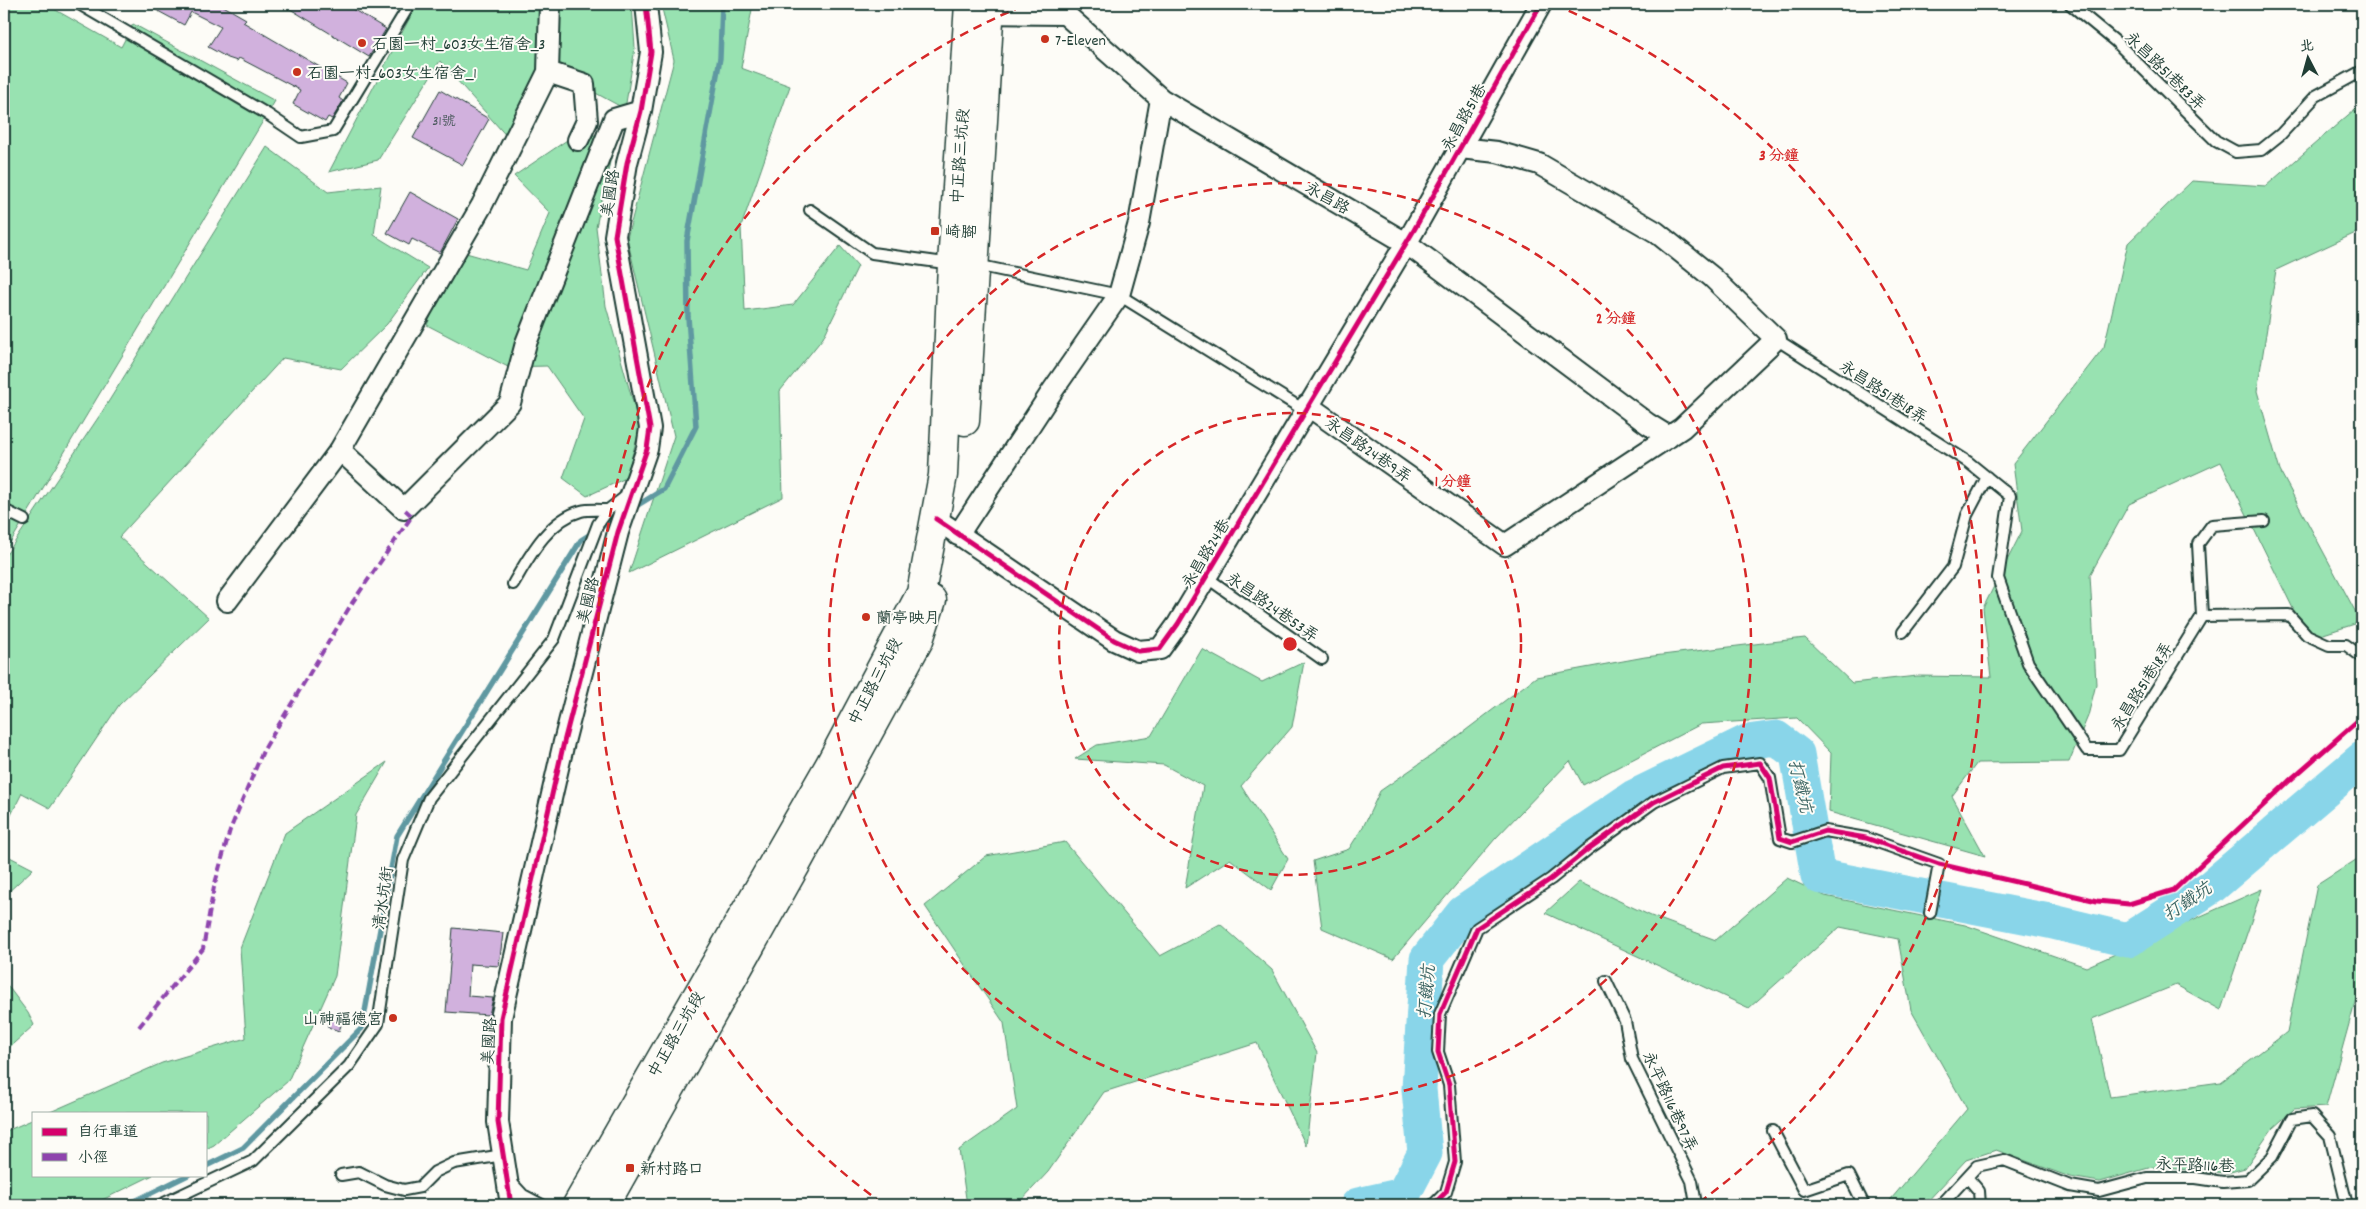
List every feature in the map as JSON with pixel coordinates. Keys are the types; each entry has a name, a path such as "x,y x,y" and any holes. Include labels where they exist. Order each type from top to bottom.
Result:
{"main road":[{"name":"中正路三坑段","path":"577,1205 829,766 921,593 948,528 961,480 964,264 979,8"},
{"name":"中正路三坑段","path":"605,1205 796,865 919,640 945,562 948,528"}],"street":[{"path":"226,601 340,450 482,205 548,72 550,4"},
{"name":"美國路","path":"511,1205 498,1122 501,1018 564,742 618,532 622,502 647,448 650,428 615,236 626,163 641,111 651,52 646,4"},
{"name":"永昌路51巷","path":"1406,243 1541,4"},
{"name":"永昌路","path":"979,8 1065,14 1161,100 1406,243 1648,424 1669,436"},
{"path":"548,72 584,84 587,121 578,140"},
{"path":"948,528 1053,390 1119,295 1139,223 1161,100"},
{"path":"340,450 404,509 510,403 526,344 614,119 641,111"},
{"path":"1460,148 1496,152 1539,164 1656,232 1712,277 1776,339 1682,428 1669,436"},
{"name":"永昌路24巷","path":"948,528 1114,640 1138,651 1160,649 1206,577 1406,243"},
{"name":"永昌路24巷9弄","path":"1306,408 1505,545 1669,436"}],"lane":[{"path":"79,4 267,114 301,138 333,131 408,4"},
{"name":"永昌路51巷83弄","path":"2070,4 2115,41 2216,141 2236,152 2261,150 2282,134 2316,96 2362,71"},
{"path":"810,210 872,253 964,264 1119,295 1306,408"},
{"name":"永昌路51巷18弄","path":"1776,339 1968,462 2010,496 1998,578 2028,663 2087,750 2119,750 2202,616"},
{"path":"1903,632 1953,567 1967,515 1987,477"},
{"path":"513,584 544,538 562,519 582,510 622,502"},
{"name":"清水坑街","path":"160,1205 253,1161 349,1066 378,1024 403,860 429,798 554,639 598,524 622,502"},
{"path":"4,510 24,520"},
{"path":"2264,521 2212,525 2198,544 2202,616 2289,615 2307,635 2329,645 2346,645 2362,657"},
{"name":"永昌路24巷53弄","path":"1206,577 1322,659"},
{"path":"1433,1205 1446,1192 1455,1162 1449,1085 1438,1052 1440,1014 1477,928 1551,879 1587,850 1654,802 1723,768 1760,762 1770,778 1780,838 1792,842 1824,830 1866,838 1940,864 1930,913"},
{"name":"永平路116巷97弄","path":"1606,981 1625,1021 1632,1059 1692,1181 1696,1204 1694,1205"},
{"name":"永平路116巷","path":"1941,1205 1977,1166 2004,1160 2070,1186 2100,1191 2147,1178 2196,1178 2223,1182 2248,1180 2272,1157 2292,1119 2312,1116 2330,1136 2346,1205"},
{"path":"1773,1131 1804,1190 1849,1175 1864,1205"},
{"path":"341,1175 359,1172 385,1185 404,1190 420,1186 435,1172 454,1163 505,1164 515,1188 542,1205"},
{"path":"1967,1177 1978,1191 1980,1205"}],"green space":[{"path":"4,4 45,4 121,47 133,24 275,101 4,553"},
{"path":"417,4 632,4 635,48 625,109 557,72 509,139 440,61 378,160 329,172"},
{"path":"661,4 753,4 741,68 790,86 741,227 745,311 793,305 840,246 858,266 823,338 780,391 783,497 629,573 674,436 627,238 674,60"},
{"path":"2362,103 2362,230 2276,270 2257,391 2280,471 2361,622 2308,639 2221,462 2129,504 2090,575 2096,684 2088,716 2069,762 1977,763 1952,796 1985,856 1829,812 1831,753 1797,718 1701,724 1583,785 1570,761 1495,839 1393,959 1322,928 1313,861 1349,849 1364,825 1380,791 1445,746 1536,677 1645,657 1805,638 1852,683 1917,676 1991,677 1983,608 2022,531 2013,464 2104,347 2128,243 2192,181 2266,186"},
{"path":"616,134 596,227 606,306 640,427 626,478 587,496 563,478 584,419 547,366 508,367 427,325 459,251 526,270 550,213 514,176 573,136"},
{"path":"267,147 328,192 381,186 374,235 428,268 387,324 341,369 283,358 119,537 209,618 119,705 50,808 22,793 4,829 4,558 102,412"},
{"path":"1202,649 1262,682 1304,662 1292,727 1241,786 1288,859 1271,890 1230,859 1185,888 1203,786 1164,765 1075,759 1097,745 1151,736"},
{"path":"387,762 356,815 335,976 288,1081 214,1145 208,1148 208,1112 50,1112 162,1063 246,1038 240,948 285,833"},
{"path":"1065,842 1160,956 1220,924 1272,970 1317,1053 1306,1146 1257,1043 1104,1092 1048,1172 1017,1205 967,1205 959,1150 1017,1109 1004,1023 925,906 986,856"},
{"path":"4,854 33,869 4,896"},
{"path":"2362,856 2362,977 2326,1107 2294,1109 2272,1129 2245,1168 2227,1173 2152,1167 2100,1182 2070,1177 1996,1150 1966,1160 1924,1205 1886,1205 1967,1109 1911,1010 1898,939 1840,927 1749,1008 1545,913 1579,882 1651,916 1716,940 1787,878 1825,896 1965,925 2086,967 2262,889 2221,1010 2176,985 2092,1019 2110,1097 2221,1082 2287,1032 2317,885"},
{"path":"4,981 28,1013 34,1025 4,1052"},
{"path":"32,1120 32,1176 151,1176 92,1205 4,1205 4,1132"}],"building":[{"name":"石園一村_603女生宿舍_1","path":"145,4 220,4 246,19 243,22 347,83 339,98 343,101 332,119 328,117 325,122 293,104 300,90 239,58 237,61 228,58 208,47 221,27 191,12 184,25"},
{"name":"石園一村_603女生宿舍_3","path":"282,4 344,4 386,29 369,57"},
{"path":"440,90 489,119 463,165 413,138"},
{"path":"410,192 458,219 440,253 412,239 409,245 387,233"},
{"path":"453,928 503,933 499,966 470,964 468,996 493,998 489,1015 446,1012"},
{"path":"334,1013 343,1020 339,1031 328,1027 327,1019"}],"waterway":[{"path":"633,508 664,489 696,426 688,317 687,241 720,58 722,4"},
{"path":"208,1165 243,1148 362,1028 397,836 581,540 616,518"},
{"name":"打鐵坑","path":"1358,1205 1403,1195 1425,1153 1419,1089 1427,959 1463,913 1634,797 1747,742 1776,738 1797,754 1818,876 2049,921 2128,940 2211,887 2362,759"},
{"path":"127,1205 186,1176"}],"marked path":[{"path":"139,1027 203,949 214,887 230,830 263,751 352,603 412,516 404,509"}],"cycle path":[{"path":"511,1205 498,1122 501,1018 564,742 618,532 647,449 650,428 615,236 627,163 641,111 651,52 646,4"},
{"path":"936,519 1114,640 1138,651 1160,649 1178,624 1414,230 1541,4"},
{"path":"1433,1205 1446,1192 1455,1162 1449,1085 1438,1052 1440,1014 1477,928 1551,879 1587,850 1654,802 1723,768 1760,763 1770,778 1780,838 1792,842 1825,831 1866,838 1939,864 2097,901 2129,904 2174,890 2289,781 2362,717"}],"place":[{"name":"7-Eleven","path":"1045,39"},
{"name":"石園一村_603女生宿舍_3","path":"362,43"},
{"name":"石園一村_603女生宿舍_1","path":"297,72"},
{"name":"崎腳","path":"935,231"},
{"name":"蘭亭映月","path":"866,617"},
{"name":"山神福德宮","path":"393,1018"},
{"name":"新村路口","path":"630,1168"}]}
